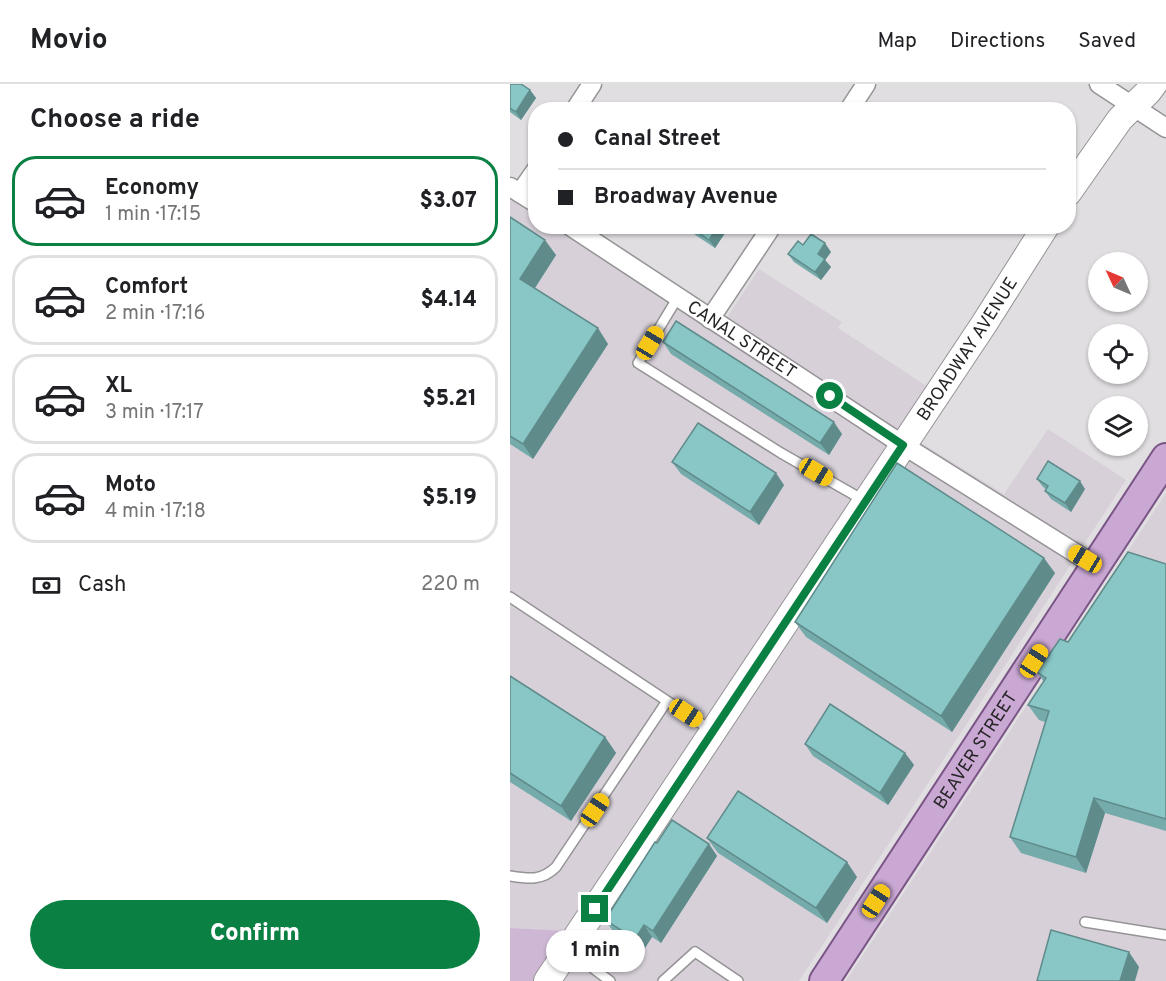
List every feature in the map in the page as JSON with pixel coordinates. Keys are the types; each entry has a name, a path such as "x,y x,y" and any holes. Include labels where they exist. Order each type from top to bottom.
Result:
{"main road":[{"name":"BEAVER STREET","path":"824,981 1166,458"}],"street":[{"path":"581,102 592,84"},
{"path":"854,102 866,84"},
{"path":"1099,84 1166,128"},
{"path":"1076,182 1120,119 1154,84"},
{"name":"CANAL STREET","path":"582,234 903,445 1096,566"},
{"path":"710,319 767,234"},
{"name":"BROADWAY AVENUE","path":"547,981 1041,234"}],"lane":[{"path":"678,297 638,363 781,453 865,501"},
{"path":"510,597 713,731"},
{"path":"510,876 538,879 548,875 556,867 667,700"},
{"path":"1085,922 1166,934"},
{"path":"568,949 610,981"},
{"path":"663,981 695,952 738,981"}],"shaded area":[{"path":"510,198 528,210 528,234 564,234 716,334 759,269 842,322 838,328 928,387 568,931 510,928"},
{"path":"1048,429 1126,480 799,981 560,981 918,441 1004,494"},
{"path":"1166,493 1166,981 846,981"},
{"path":"510,928 568,931 535,981 510,981"}],"building":[{"path":"510,84 521,84 530,90 516,112 510,108"},
{"path":"510,217 528,229 528,234 536,234 545,240 520,279 598,328 523,444 510,436"},
{"path":"700,234 713,234 709,240"},
{"path":"811,234 825,243 818,254 825,259 815,272 788,254 798,241 803,245"},
{"path":"676,321 834,422 820,443 663,342"},
{"path":"698,423 776,473 750,512 672,462"},
{"path":"1048,461 1080,481 1065,503 1045,491 1048,486 1037,479"},
{"path":"897,463 1044,558 941,716 795,622"},
{"path":"1128,552 1166,564 1166,819 1094,798 1076,857 1010,837 1049,711 1028,705 1046,678 1037,672 1060,639 1068,642"},
{"path":"510,676 605,737 561,806 510,773"},
{"path":"830,704 905,753 880,793 805,744"},
{"path":"738,791 847,862 816,908 707,838"},
{"path":"672,820 709,844 653,931 644,925 635,939 605,920 655,842 657,843"},
{"path":"1051,930 1129,952 1120,981 1037,981"}],"route":[{"path":"595,909 903,445 830,396"}]}
